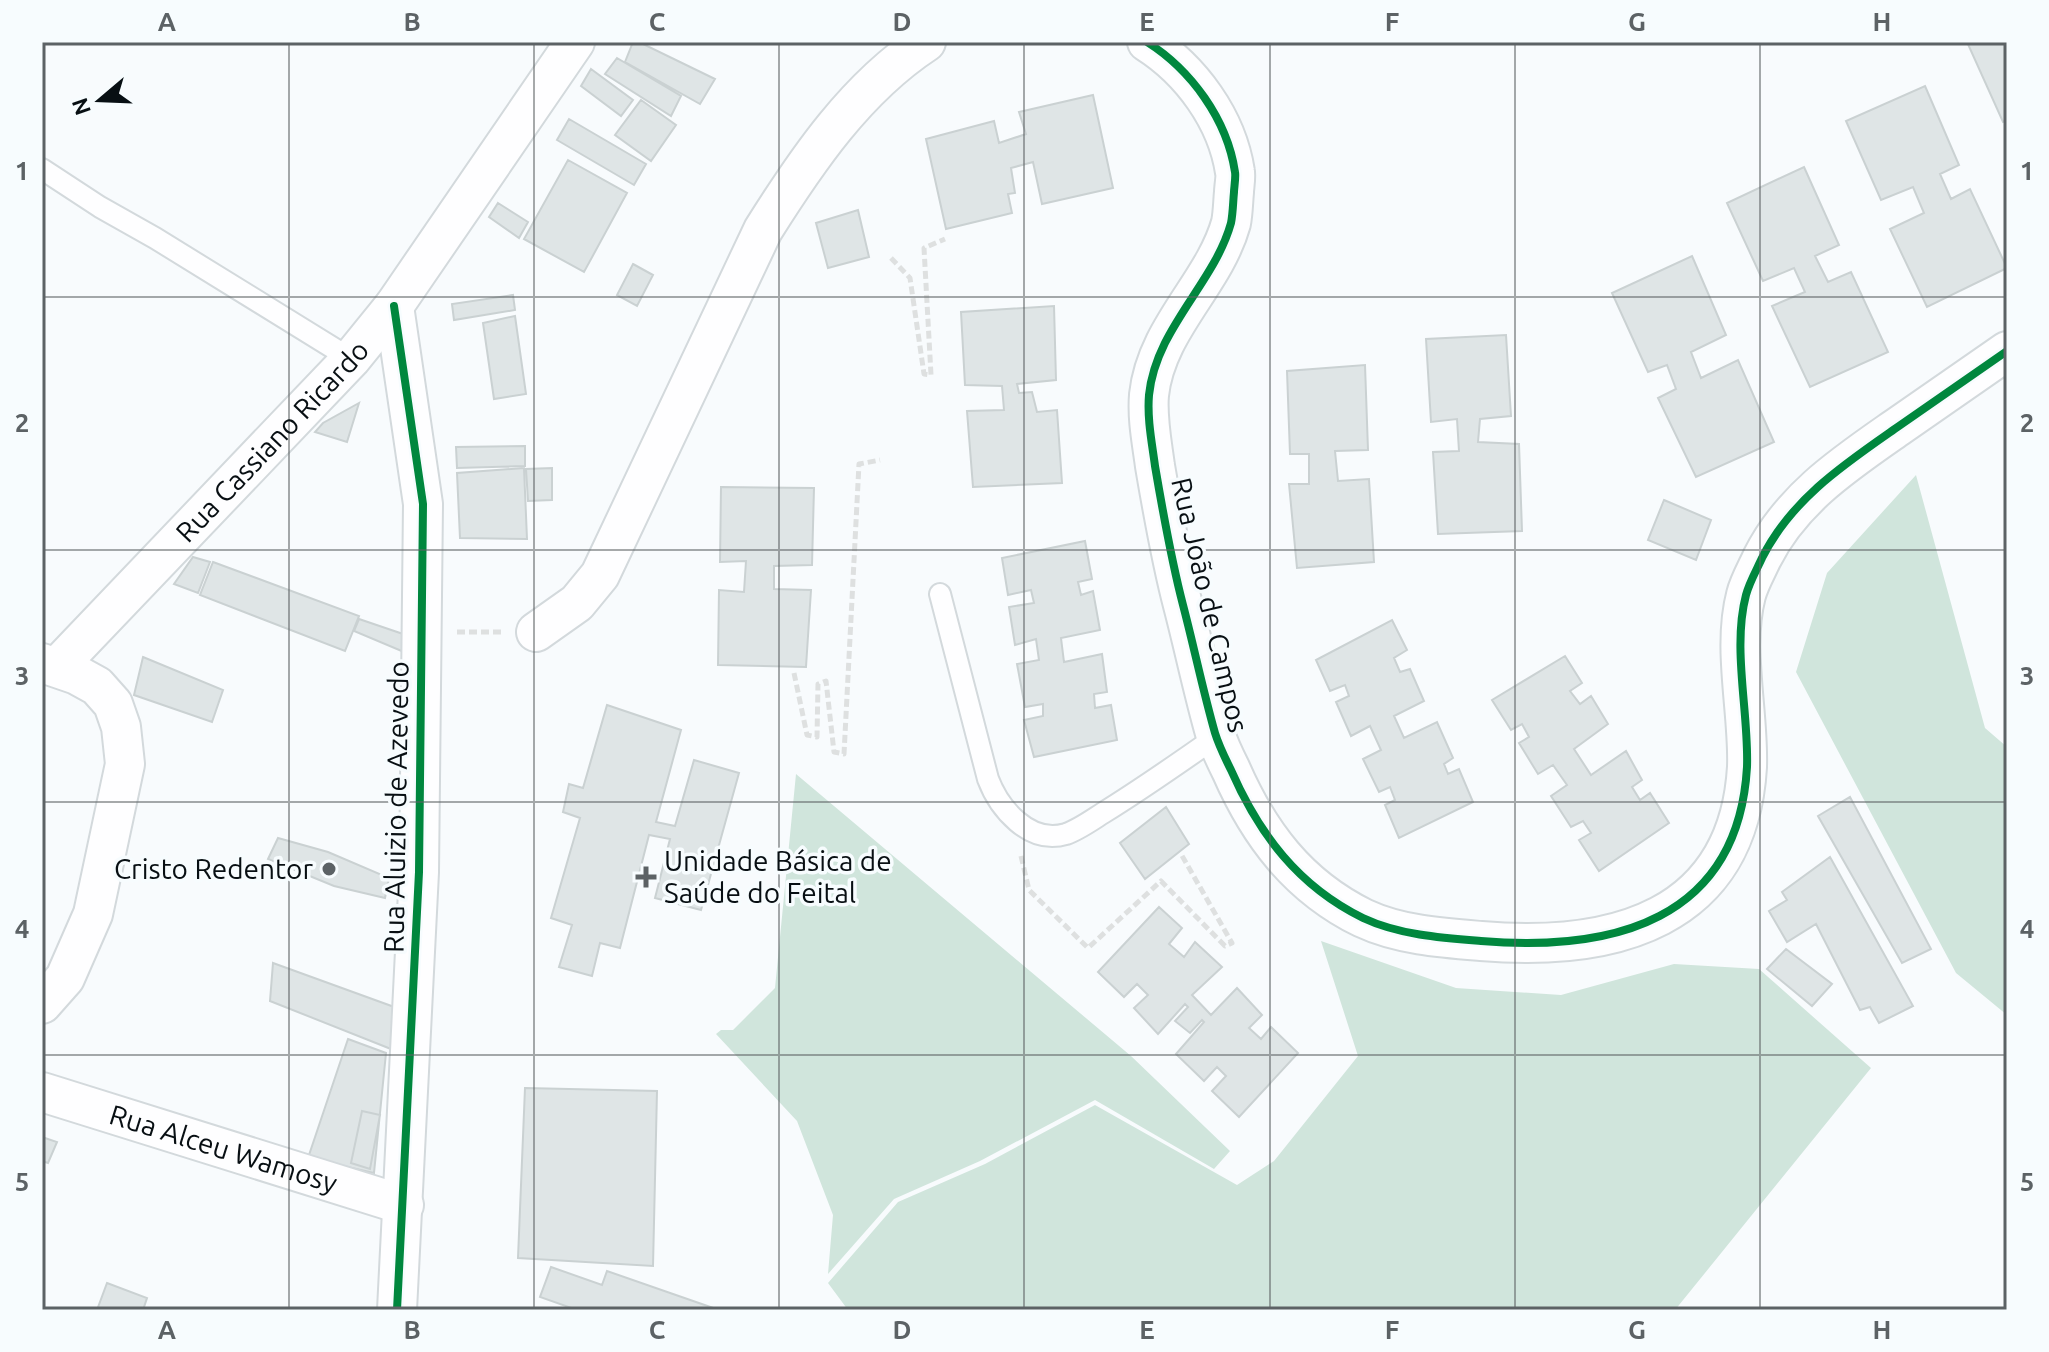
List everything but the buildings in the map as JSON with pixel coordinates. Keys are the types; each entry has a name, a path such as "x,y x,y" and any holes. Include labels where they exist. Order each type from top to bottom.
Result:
{"street":[{"name":"Rua Cassiano Ricardo","path":"50,665 351,359 394,306 575,42"},
{"path":"536,632 577,603 600,575 763,230 792,184 849,108 886,73 926,42"},
{"name":"Rua João de Campos","path":"1147,42 1177,63 1199,86 1222,130 1236,174 1231,222 1214,263 1171,331 1154,368 1149,398 1150,431 1167,541 1216,737 1246,805 1277,852 1321,892 1365,919 1424,936 1538,944 1613,935 1651,922 1689,900 1721,860 1739,820 1747,766 1742,638 1746,594 1764,554 1786,518 1829,475 2007,351"},
{"name":"Rua Aluizio de Azevedo","path":"394,306 423,504 419,872 397,1310"},
{"path":"42,1004 65,978 93,914 125,764 121,727 113,704 97,686 50,665"},
{"name":"Rua Alceu Wamosy","path":"42,1092 404,1205"}],"lane":[{"path":"42,169 351,359"},
{"name":"Rua João de Campos","path":"940,594 988,779 995,798 1023,826 1049,835 1066,834 1133,795 1216,737"}],"path":[{"path":"891,258 910,278 924,374 931,375 924,248 945,239"},
{"path":"794,673 807,735 817,737 818,684 826,681 834,752 844,754 859,464 880,460"},
{"path":"422,633 536,632"},
{"path":"1012,817 1029,890 1088,948 1161,881 1225,946 1232,943 1181,854"}],"green space":[{"path":"1916,475 1985,728 2007,747 2007,1015 1956,973 1796,672 1827,573"},
{"path":"796,774 1131,1056 1230,1151 1214,1169 1095,1100 980,1161 894,1199 828,1274 833,1215 797,1121 716,1034 721,1030 733,1030 775,988"},
{"path":"1321,941 1456,988 1561,995 1674,964 1759,969 1871,1068 1675,1310 848,1310 828,1283 898,1202 985,1164 1095,1105 1237,1185 1274,1161 1358,1056"}],"cycle path":[{"path":"1147,42 1178,67 1204,98 1224,133 1235,174 1232,219 1223,245 1162,348 1149,395 1150,431 1168,536 1215,733 1254,816 1283,856 1319,890 1377,924 1421,935 1466,940 1530,943 1577,940 1620,931 1660,916 1693,893 1720,861 1738,819 1747,767 1741,658 1742,615 1749,586 1774,537 1805,500 1840,468 2007,351"},
{"path":"394,306 423,504 419,872 397,1310"}],"place":[{"name":"Cristo Redentor","path":"329,869"},
{"name":"Unidade Básica de Saúde do Feital","path":"646,877"}]}
